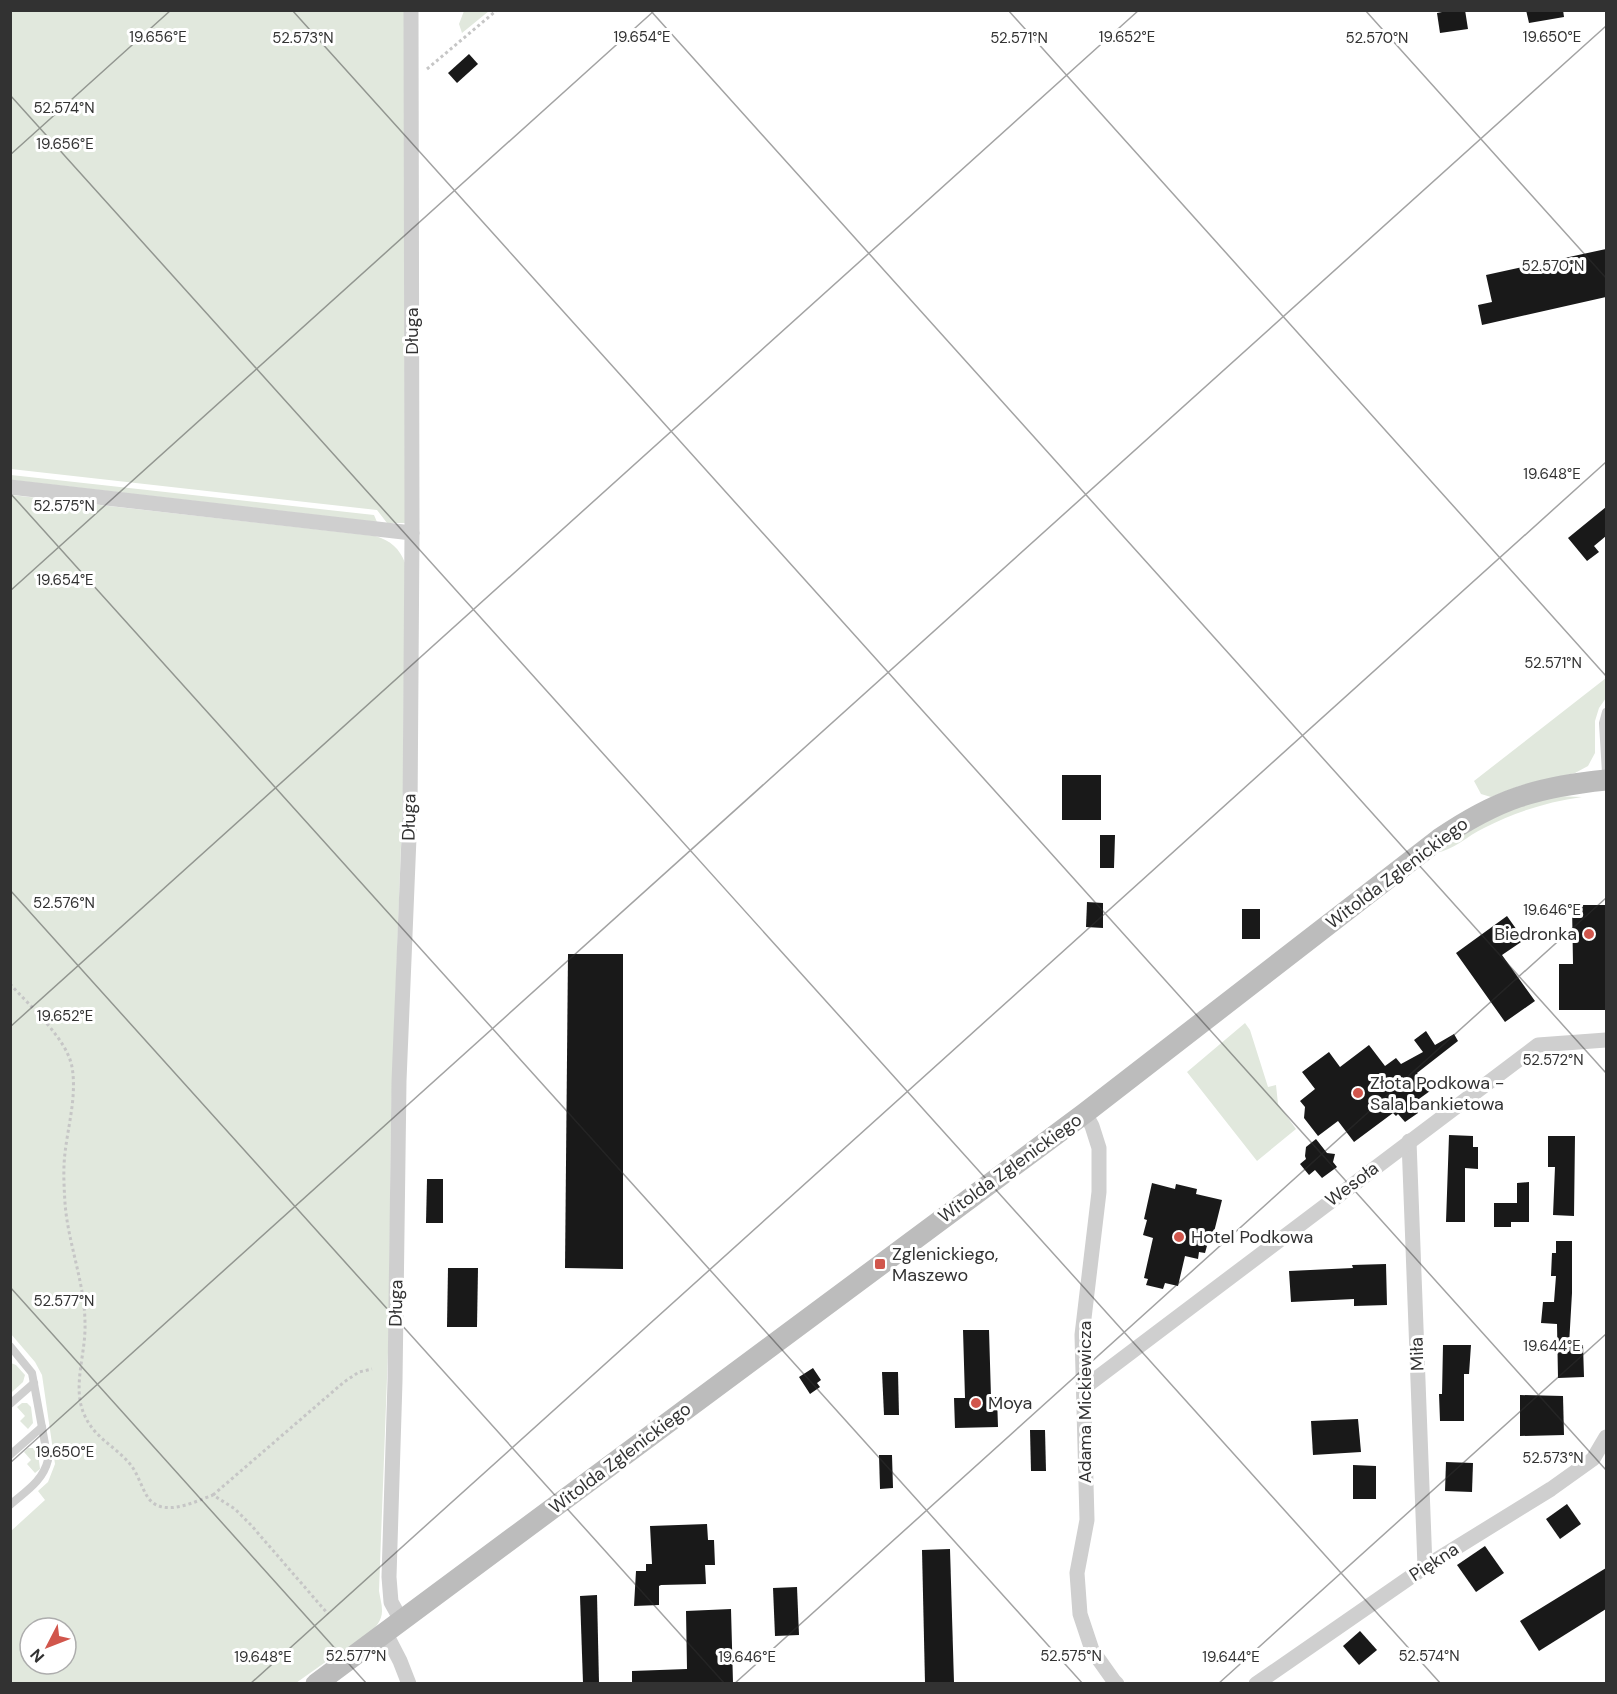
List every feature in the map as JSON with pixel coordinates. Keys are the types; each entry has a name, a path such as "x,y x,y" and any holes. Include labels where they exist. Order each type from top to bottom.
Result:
{"main road":[{"name":"Witolda Zglenickiego","path":"316,1683 1084,1113 1393,873 1464,822 1495,805 1541,789 1606,780"}],"street":[{"name":"Długa","path":"409,1683 393,1626 389,1577 395,1381 399,1081 410,813 411,10"},
{"path":"10,487 412,533"},
{"name":"Wesoła","path":"1084,1387 1538,1045 1606,1040"},
{"name":"Adama Mickiewicza","path":"1084,1113 1092,1126 1099,1148 1099,1192 1082,1335 1087,1520 1077,1573 1080,1614 1092,1650 1117,1683"},
{"name":"Miła","path":"1409,1141 1425,1567"},
{"name":"Piękna","path":"1256,1683 1425,1567 1560,1483 1593,1459 1606,1437"}],"lane":[{"path":"1606,712 1603,723 1606,773"},
{"path":"10,1505 41,1478 48,1460 32,1372 11,1349"},
{"path":"10,1404 34,1383"},
{"path":"10,1455 42,1428"}],"path":[{"path":"411,70 428,69 496,10"},
{"path":"10,984 58,1038 72,1066 73,1084 64,1156 65,1203 70,1244 85,1309 86,1336 80,1380 83,1413 102,1440 130,1464 148,1499 157,1506 170,1508 213,1495 344,1382 359,1371 372,1369"},
{"path":"213,1495 230,1505 251,1525 328,1614"}],"shaded area":[{"path":"464,10 489,11 462,33 459,24"},
{"path":"10,11 404,11 405,523 387,523 377,510 11,469"},
{"path":"11,475 374,515 377,522 11,480"},
{"path":"11,495 375,536 385,540 397,549 405,563 403,791 391,1118 389,1325 379,1591 382,1610 374,1629 296,1683 11,1683 11,1531 45,1500 38,1491 48,1482 55,1464 42,1375 35,1362 11,1334"},
{"path":"1606,678 1606,698 1599,708 1595,721 1595,753 1588,766 1575,773 1519,786 1491,797 1481,794 1474,781"},
{"path":"1553,796 1582,797 1519,812 1484,828 1448,849 1435,853 1457,837 1506,811"},
{"path":"1245,1023 1250,1030 1268,1087 1276,1085 1278,1104 1296,1129 1257,1161 1187,1072"},
{"path":"11,1363 25,1375 23,1382 12,1392 11,1390"},
{"path":"22,1403 27,1403 31,1407 33,1423 28,1429 20,1421 25,1416 17,1407"},
{"path":"28,1448 34,1448 38,1453 40,1469 35,1473 27,1464 31,1460 24,1452"}],"building":[{"path":"1465,10 1468,29 1440,33 1437,13"},
{"path":"1526,10 1563,10 1564,17 1529,23"},
{"path":"469,54 478,64 457,83 448,73"},
{"path":"1606,249 1606,297 1482,325 1478,305 1492,302 1486,275"},
{"path":"1606,507 1606,536 1594,546 1599,552 1587,561 1568,538"},
{"path":"1062,775 1101,775 1101,820 1062,820"},
{"path":"1100,835 1115,835 1114,868 1100,868"},
{"path":"1087,902 1103,903 1103,928 1086,927"},
{"name":"Biedronka","path":"1572,905 1606,905 1606,1010 1559,1010 1559,964 1573,964"},
{"path":"1242,909 1260,909 1260,939 1242,939"},
{"path":"1507,916 1524,940 1502,955 1535,1001 1505,1022 1456,953"},
{"path":"568,954 623,954 623,1269 565,1268"},
{"name":"Złota Podkowa - Sala bankietowa","path":"1426,1031 1435,1045 1454,1034 1458,1041 1417,1073 1430,1091 1412,1104 1418,1113 1405,1122 1398,1114 1396,1116 1393,1113 1354,1142 1338,1121 1318,1136 1304,1118 1305,1107 1300,1101 1315,1089 1302,1072 1329,1052 1340,1067 1369,1045 1385,1066 1396,1058 1401,1064 1423,1052 1414,1040"},
{"path":"1449,1135 1473,1136 1473,1147 1478,1147 1478,1169 1465,1168 1465,1222 1446,1222"},
{"path":"1548,1136 1575,1136 1574,1216 1553,1215 1555,1167 1548,1167"},
{"path":"1316,1139 1327,1153 1335,1154 1333,1162 1337,1167 1322,1178 1315,1170 1309,1175 1300,1164 1306,1159 1306,1147"},
{"path":"427,1179 443,1179 443,1223 426,1223"},
{"path":"1529,1182 1529,1222 1511,1222 1511,1227 1494,1227 1494,1203 1517,1203 1517,1183"},
{"name":"Hotel Podkowa","path":"1152,1183 1175,1189 1176,1184 1197,1189 1196,1194 1222,1200 1213,1236 1210,1235 1205,1253 1199,1252 1198,1259 1185,1256 1178,1286 1165,1283 1163,1289 1146,1285 1148,1279 1144,1278 1153,1238 1143,1235"},
{"path":"1556,1241 1572,1241 1569,1345 1583,1345 1584,1377 1558,1378 1557,1324 1541,1323 1543,1302 1554,1302 1556,1276 1551,1276 1552,1253 1556,1253"},
{"path":"1386,1264 1387,1305 1354,1306 1354,1299 1291,1302 1289,1271"},
{"path":"448,1268 478,1268 477,1327 447,1327"},
{"path":"963,1330 989,1330 991,1397 997,1397 998,1427 955,1428 954,1398 965,1398"},
{"path":"1443,1345 1471,1345 1469,1374 1464,1374 1464,1421 1440,1421 1439,1394 1442,1394"},
{"path":"813,1368 821,1380 817,1383 820,1387 810,1394 799,1377"},
{"path":"882,1372 898,1372 899,1415 884,1415"},
{"path":"1520,1395 1563,1396 1564,1435 1520,1436"},
{"path":"1358,1419 1361,1452 1313,1455 1311,1421"},
{"path":"1030,1430 1045,1430 1046,1471 1031,1471"},
{"path":"879,1455 892,1455 893,1488 880,1489"},
{"path":"1446,1462 1473,1463 1472,1492 1445,1491"},
{"path":"1353,1465 1376,1466 1376,1499 1353,1499"},
{"path":"1567,1504 1581,1524 1560,1539 1546,1519"},
{"path":"707,1524 708,1540 714,1540 715,1565 705,1565 706,1584 661,1585 659,1586 659,1605 634,1606 636,1571 646,1571 646,1564 652,1564 650,1526"},
{"path":"1485,1546 1504,1573 1476,1592 1457,1565"},
{"path":"950,1549 954,1683 925,1683 922,1550"},
{"path":"1606,1568 1606,1609 1539,1651 1520,1621"},
{"path":"797,1587 799,1635 775,1636 773,1588"},
{"path":"597,1595 599,1683 583,1683 580,1596"},
{"path":"731,1609 733,1683 632,1683 632,1671 687,1669 686,1611"},
{"path":"1360,1631 1377,1650 1359,1665 1343,1646"}],"place":[{"name":"Biedronka","path":"1589,934"},
{"name":"Złota Podkowa - Sala bankietowa","path":"1358,1093"},
{"name":"Hotel Podkowa","path":"1179,1237"},
{"name":"Zglenickiego, Maszewo","path":"880,1264"},
{"name":"Moya","path":"976,1403"}]}
